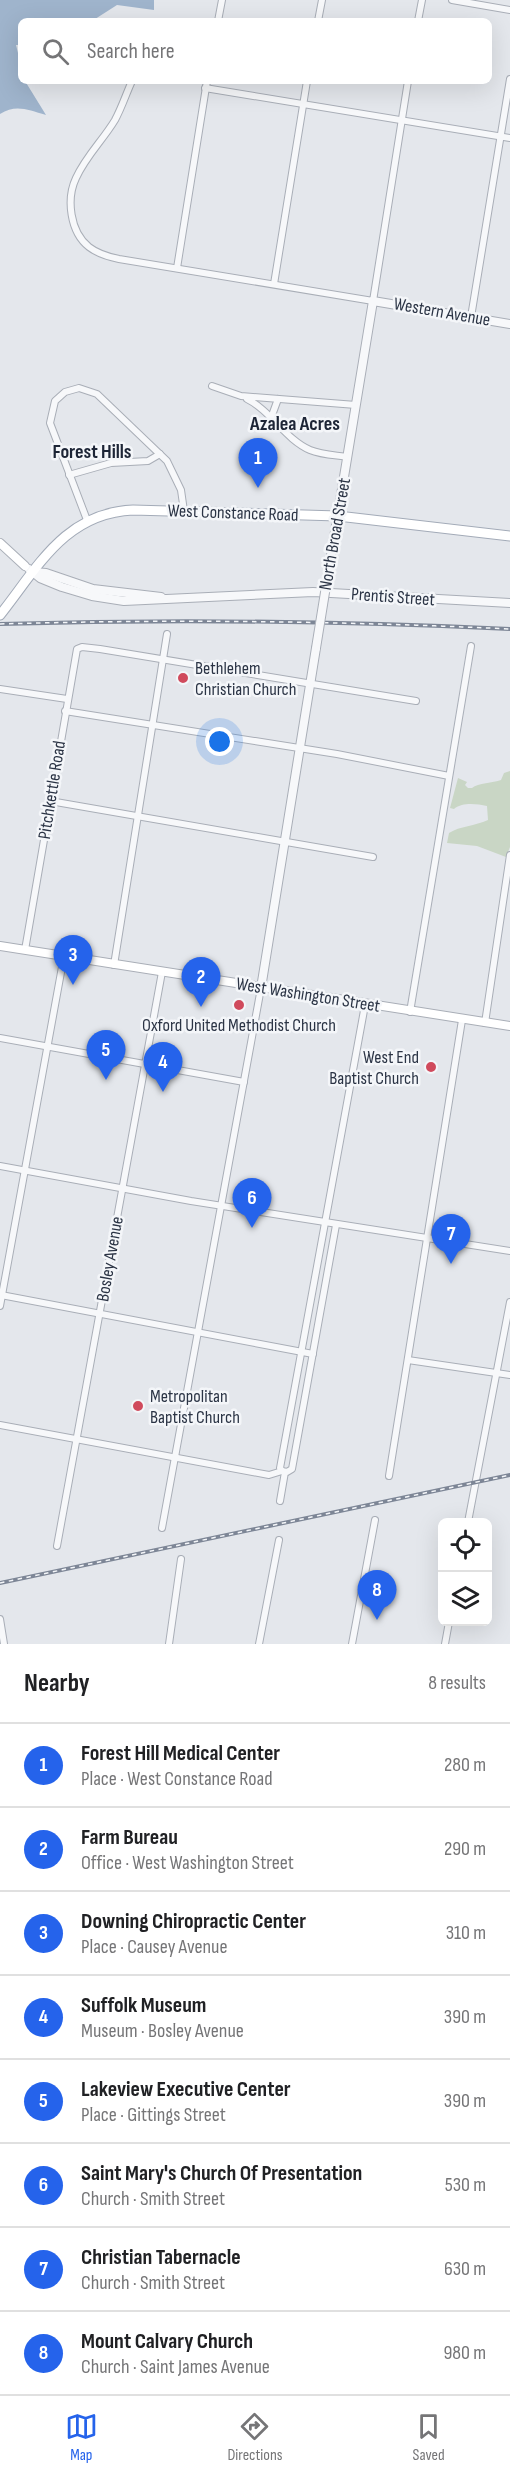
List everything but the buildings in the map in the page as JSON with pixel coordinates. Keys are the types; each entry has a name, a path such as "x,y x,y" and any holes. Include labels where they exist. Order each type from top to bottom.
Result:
{"main road":[{"name":"West Constance Road","path":"0,615 30,569 60,540 87,520 121,511 338,516 510,536"},
{"path":"0,543 30,569"},
{"name":"West Washington Street","path":"0,946 510,1026"}],"street":[{"path":"219,18 222,0"},
{"path":"318,18 321,0"},
{"path":"419,18 422,0"},
{"path":"452,0 510,10"},
{"path":"471,317 510,79"},
{"path":"131,84 116,118 75,181 71,200 73,220 86,244 100,253 119,260 373,301"},
{"path":"177,268 206,84"},
{"path":"211,84 303,103 510,138"},
{"path":"274,284 306,84"},
{"name":"North Broad Street","path":"261,988 408,84"},
{"name":"Western Avenue","path":"373,301 510,324"},
{"path":"212,386 242,396 260,406 304,447 320,453 348,457"},
{"path":"87,520 51,430 50,415 55,401 71,390 86,389 97,394 160,454 177,480 184,511"},
{"path":"242,396 356,405"},
{"path":"272,418 278,399"},
{"path":"69,475 111,463 147,461 160,454"},
{"name":"Prentis Street","path":"30,569 40,578 62,587 103,598 142,601 168,598 333,593 510,603"},
{"path":"114,965 167,634"},
{"path":"410,1012 471,646"},
{"name":"Pitchkettle Road","path":"25,950 75,651 80,647 94,648 162,660"},
{"path":"162,660 416,701"},
{"path":"0,689 67,699"},
{"path":"65,711 449,776"},
{"path":"50,801 373,857"},
{"path":"485,1023 510,855"},
{"path":"0,1306 64,956"},
{"name":"Bosley Avenue","path":"57,1546 162,972"},
{"path":"162,1528 261,988"},
{"path":"284,1472 280,1468 300,1352 365,1005"},
{"path":"389,1476 462,1020"},
{"path":"0,1038 244,1082"},
{"path":"0,1166 221,1206 510,1251"},
{"path":"0,1425 269,1474 292,1469 336,1225"},
{"path":"1,1296 313,1354"},
{"path":"469,1518 510,1302"},
{"path":"408,1360 510,1375"},
{"path":"280,1501 284,1472"},
{"path":"352,1644 375,1520"},
{"path":"259,1644 279,1540"},
{"path":"169,1644 181,1559"},
{"path":"0,1619 4,1644"},
{"path":"445,1644 448,1626"}],"green space":[{"path":"510,771 510,847 506,857 477,846 447,843 449,833 488,820 487,806 470,804 450,808 458,778 467,782 465,785 468,788 472,788 501,780 504,773"}],"water":[{"path":"0,0 154,0 154,10 117,5 97,18 18,18 18,45 16,45 18,84 27,84 46,115 17,109 0,114"}],"railway":[{"path":"0,624 255,622 510,629"},
{"path":"0,1583 510,1475"}],"place":[{"name":"Forest Hill Medical Center","path":"258,488"},
{"name":"Bethlehem Christian Church","path":"183,678"},
{"name":"Downing Chiropractic Center","path":"73,985"},
{"name":"Oxford United Methodist Church","path":"239,1005"},
{"name":"Farm Bureau","path":"201,1007"},
{"name":"West End Baptist Church","path":"431,1067"},
{"name":"Lakeview Executive Center","path":"106,1080"},
{"name":"Suffolk Museum","path":"163,1092"},
{"name":"Saint Mary's Church Of Presentation","path":"252,1228"},
{"name":"Christian Tabernacle","path":"451,1264"},
{"name":"Metropolitan Baptist Church","path":"138,1406"},
{"name":"Mount Calvary Church","path":"377,1620"}],"district":[{"name":"Azalea Acres","path":"295,424"},
{"name":"Forest Hills","path":"92,452"}]}
